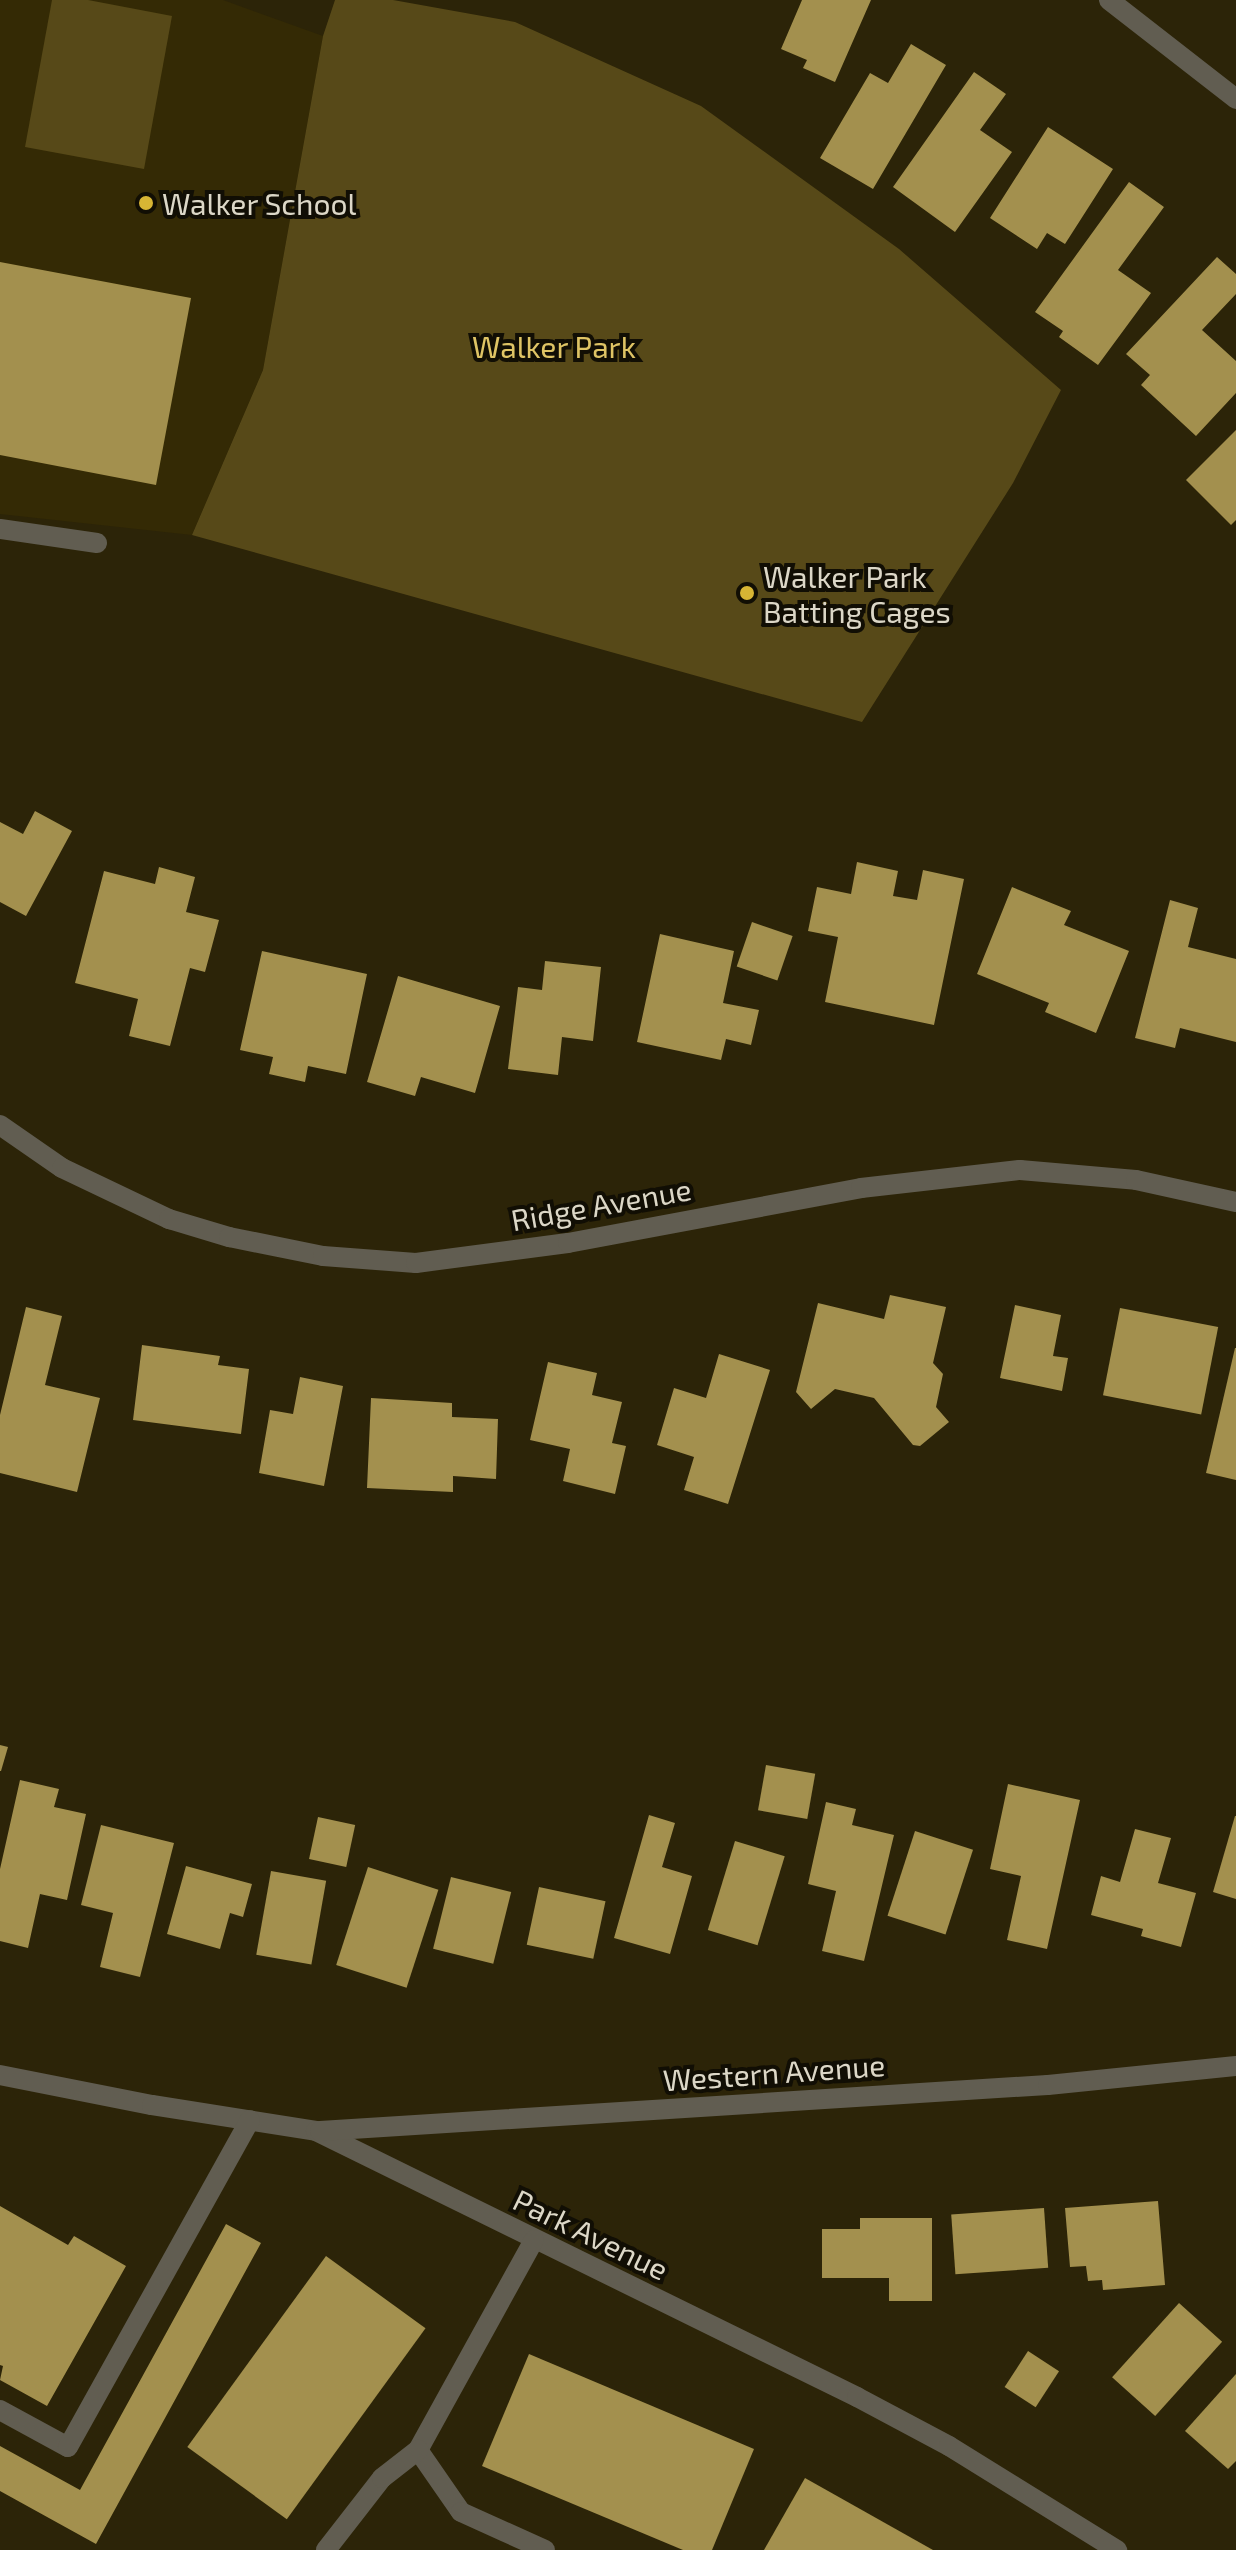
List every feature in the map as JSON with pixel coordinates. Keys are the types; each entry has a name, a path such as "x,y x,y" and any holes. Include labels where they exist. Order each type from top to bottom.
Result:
{"street":[{"path":"1109,0 1236,99"},
{"path":"0,529 97,543"},
{"name":"Ridge Avenue","path":"0,1125 62,1168 169,1219 229,1237 323,1256 416,1263 568,1243 876,1186 1020,1170 1136,1180 1236,1202"},
{"name":"Western Avenue","path":"316,2131 1048,2085 1236,2066"},
{"name":"Park Avenue","path":"0,2075 316,2131 884,2411 1002,2478 1117,2550"},
{"path":"0,2410 68,2447 250,2120"},
{"path":"326,2550 382,2478 418,2450 534,2240"},
{"path":"418,2450 461,2512 545,2550"}],"shaded area":[{"name":"Walker School","path":"0,0 223,0 323,36 263,370 192,535 0,514"}],"green space":[{"path":"52,0 88,0 172,16 144,169 25,147"},
{"name":"Walker Park","path":"335,0 393,0 515,22 701,106 899,249 1061,390 1013,483 862,722 192,535 263,370 323,36"}],"building":[{"path":"802,0 871,0 835,82 803,68 807,60 781,49"},
{"path":"911,44 946,65 873,189 820,158 870,73 888,83"},
{"path":"974,72 1006,94 980,130 1012,152 955,232 893,187"},
{"path":"1048,127 1113,169 1065,244 1047,233 1037,249 990,218"},
{"path":"1129,182 1164,207 1118,270 1151,293 1098,365 1059,337 1063,331 1035,312"},
{"path":"1217,257 1236,274 1236,294 1202,330 1236,361 1236,393 1196,436 1141,385 1150,375 1126,354"},
{"path":"0,262 191,298 156,485 0,455"},
{"path":"1236,430 1236,520 1231,525 1186,480"},
{"path":"35,811 72,831 26,916 0,902 0,822 23,834"},
{"path":"857,862 898,871 893,896 917,900 923,870 964,879 934,1025 825,1002 838,937 808,931 817,887 851,894"},
{"path":"159,867 195,877 186,912 219,920 205,972 190,968 170,1046 129,1036 138,999 75,983 104,871 155,884"},
{"path":"1012,887 1071,911 1064,925 1129,951 1096,1033 1045,1012 1049,1003 977,974"},
{"path":"1170,900 1198,908 1188,947 1236,959 1236,1042 1180,1028 1175,1048 1135,1038"},
{"path":"752,922 793,936 777,980 737,966"},
{"path":"660,934 734,951 723,1003 759,1010 751,1045 726,1039 721,1060 637,1042"},
{"path":"262,951 367,974 346,1074 308,1066 305,1082 269,1074 273,1057 240,1050"},
{"path":"545,961 601,967 593,1041 562,1037 558,1075 508,1069 518,987 542,990"},
{"path":"398,976 500,1006 475,1093 421,1077 415,1096 367,1082"},
{"path":"890,1295 946,1307 933,1363 943,1374 936,1407 949,1422 920,1446 913,1445 874,1398 835,1389 811,1409 796,1392 818,1303 884,1319"},
{"path":"1015,1305 1061,1315 1053,1356 1068,1358 1062,1391 1000,1378"},
{"path":"26,1307 62,1316 45,1385 100,1398 77,1492 0,1473 0,1415"},
{"path":"1120,1308 1218,1327 1201,1414 1103,1395"},
{"path":"142,1345 220,1356 218,1365 249,1369 241,1434 133,1420"},
{"path":"1236,1348 1236,1480 1206,1473"},
{"path":"719,1354 770,1370 728,1504 684,1490 694,1457 657,1445 674,1388 706,1398"},
{"path":"548,1362 597,1373 592,1395 622,1402 612,1443 626,1446 615,1494 563,1481 570,1449 530,1440"},
{"path":"300,1377 343,1386 324,1486 259,1473 270,1410 293,1414"},
{"path":"371,1398 452,1403 452,1417 498,1419 496,1479 453,1476 453,1492 367,1488"},
{"path":"0,1745 8,1747 1,1771 0,1771"},
{"path":"766,1765 815,1774 807,1819 758,1810"},
{"path":"20,1780 59,1789 54,1807 86,1814 67,1900 40,1894 28,1948 0,1941 0,1869"},
{"path":"1008,1784 1080,1800 1047,1949 1007,1940 1021,1876 990,1869"},
{"path":"826,1802 856,1809 852,1825 894,1835 864,1961 822,1951 836,1891 808,1884"},
{"path":"649,1815 675,1823 662,1867 692,1876 670,1954 614,1938"},
{"path":"1236,1816 1236,1899 1213,1892"},
{"path":"318,1817 355,1825 346,1867 309,1859"},
{"path":"101,1825 174,1843 140,1977 100,1967 113,1913 81,1905"},
{"path":"1135,1829 1171,1838 1158,1883 1196,1893 1181,1947 1141,1936 1143,1929 1091,1915 1101,1876 1120,1882"},
{"path":"915,1831 973,1850 946,1934 887,1916"},
{"path":"735,1841 785,1856 758,1945 708,1930"},
{"path":"186,1866 252,1884 243,1917 230,1913 220,1949 167,1934"},
{"path":"368,1867 438,1890 407,1988 336,1965"},
{"path":"271,1871 326,1881 311,1964 256,1955"},
{"path":"451,1877 511,1892 493,1964 433,1949"},
{"path":"539,1887 606,1901 593,1959 527,1945"},
{"path":"1158,2201 1165,2285 1103,2290 1102,2280 1088,2281 1086,2266 1070,2267 1065,2208"},
{"path":"0,2206 68,2245 74,2236 126,2266 47,2406 0,2380 3,2366 0,2365"},
{"path":"1044,2208 1048,2268 955,2274 951,2214"},
{"path":"860,2218 932,2218 932,2301 889,2301 889,2278 822,2278 822,2229 860,2229"},
{"path":"226,2224 261,2243 96,2544 0,2491 0,2446 80,2490"},
{"path":"326,2256 426,2328 287,2519 187,2447"},
{"path":"1179,2303 1222,2342 1155,2416 1112,2377"},
{"path":"1028,2351 1059,2371 1036,2407 1005,2387"},
{"path":"529,2354 754,2449 712,2550 683,2550 482,2466"},
{"path":"1236,2374 1236,2461 1228,2469 1185,2431"},
{"path":"805,2478 933,2550 764,2550"}],"place":[{"name":"Walker School","path":"146,203"},
{"name":"Walker Park Batting Cages","path":"747,593"}]}
